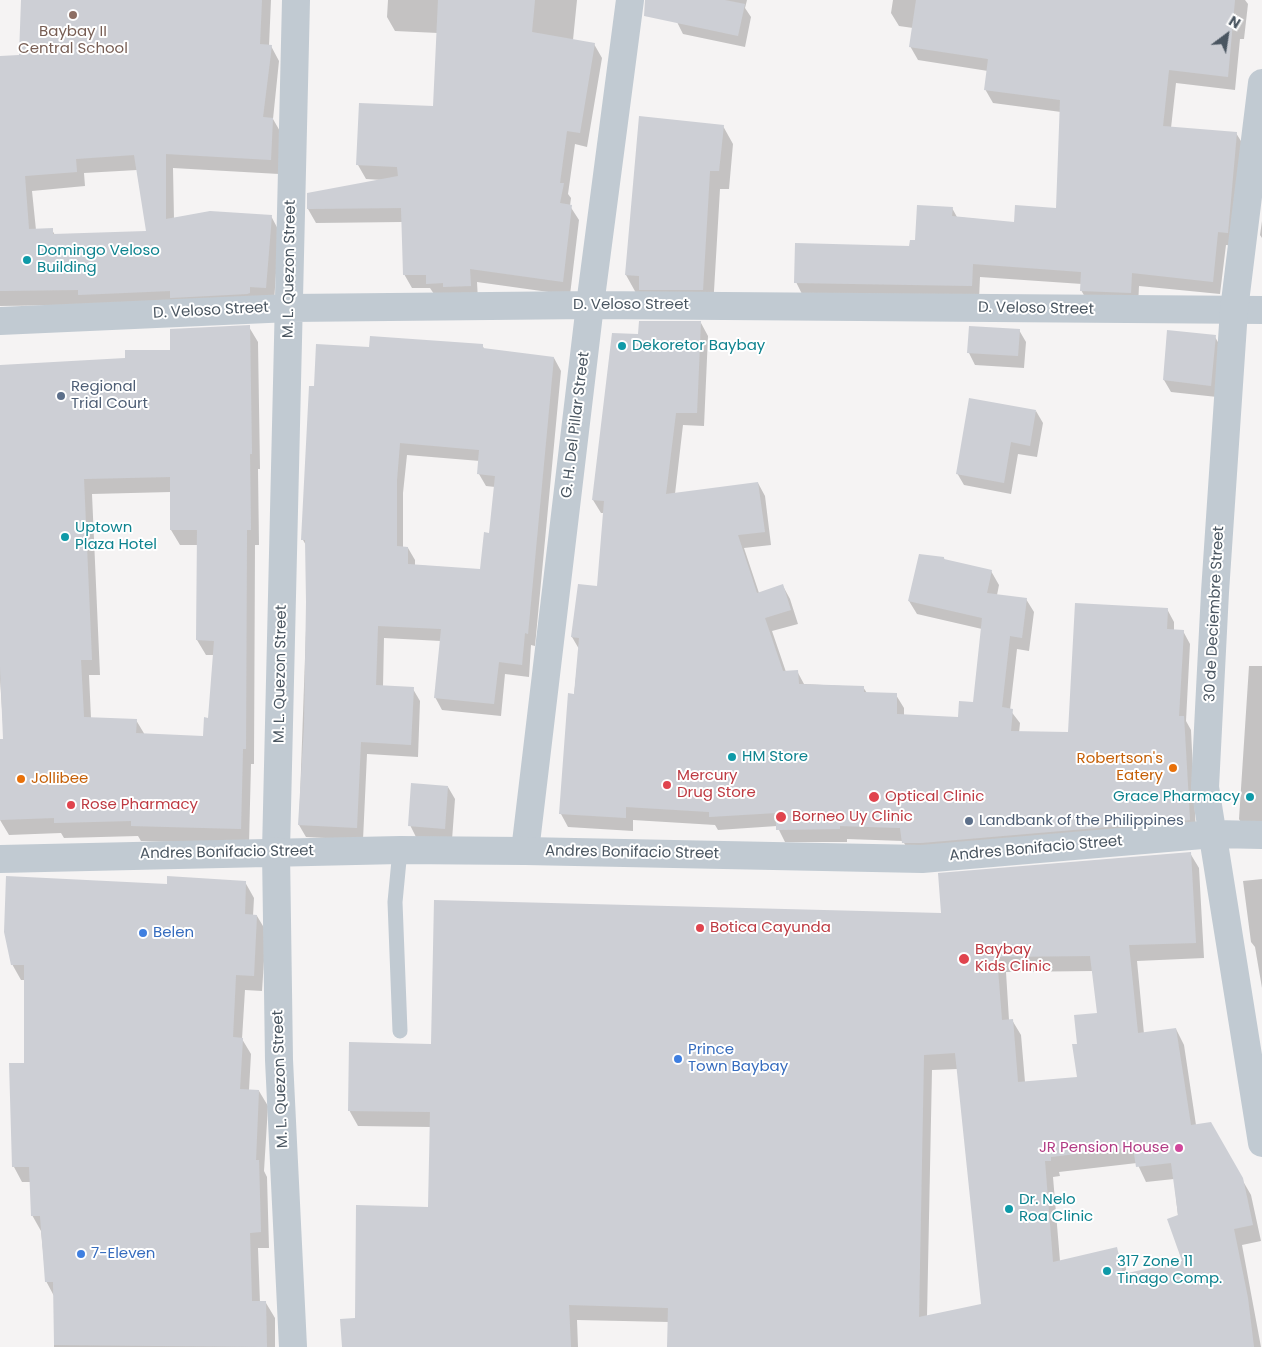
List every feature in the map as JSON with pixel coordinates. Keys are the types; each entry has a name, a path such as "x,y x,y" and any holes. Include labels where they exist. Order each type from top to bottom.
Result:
{"street":[{"name":"M. L. Quezon Street","path":"293,1347 278,1060 276,851 296,0"},
{"name":"G. H. Del Pillar Street","path":"525,851 590,305 630,0"},
{"name":"30 de Deciembre Street","path":"1262,83 1234,310 1215,592 1205,787 1262,1142"},
{"name":"D. Veloso Street","path":"0,321 290,308 590,305 1262,310"},
{"name":"Andres Bonifacio Street","path":"0,859 276,851 400,850 922,859 1214,834 1262,835"}],"lane":[{"path":"400,850 395,902 400,1031"}],"building":[{"path":"21,0 262,0 260,44 272,45 263,117 273,118 271,160 166,154 166,219 210,211 272,215 266,288 250,287 250,293 247,294 170,298 170,291 78,295 78,290 0,291 0,56 19,55","holes":["134,155 146,231 53,234 53,228 29,229 25,176 77,172 76,159"]},
{"path":"438,0 535,0 532,32 595,43 580,133 567,131 560,183 564,183 560,203 572,205 563,282 470,269 471,286 443,287 443,283 426,284 426,275 403,275 401,208 307,209 307,193 398,176 397,167 356,165 359,103 433,106"},
{"path":"645,0 725,0 745,4 738,36 644,16"},
{"path":"916,0 1235,0 1228,77 1169,70 1163,126 1237,132 1228,233 1218,232 1213,282 1132,273 1131,293 1080,291 1081,272 973,264 972,286 794,283 795,243 909,246 910,240 915,240 917,205 953,207 952,216 1014,222 1015,205 1056,208 1060,100 984,90 988,59 909,47"},
{"path":"639,116 724,125 719,171 710,171 703,290 639,290 639,276 625,275"},
{"path":"639,321 701,321 697,413 676,413 666,494 758,482 765,532 738,535 757,593 783,584 791,610 765,618 783,671 798,670 799,684 864,686 864,692 897,693 897,714 958,717 959,701 973,702 982,618 908,601 919,554 944,557 944,559 992,570 987,593 1027,598 1022,638 1010,636 1002,707 1013,709 1011,731 1068,732 1075,603 1168,608 1167,629 1184,630 1179,716 1184,716 1190,820 921,843 902,843 900,828 840,826 840,829 776,830 776,813 709,817 709,812 626,807 626,818 559,814 568,693 574,694 579,638 571,637 578,584 597,586 604,501 592,500 612,333 638,334"},
{"path":"250,325 251,530 247,530 246,749 243,749 241,829 131,826 131,821 54,823 54,818 0,820 0,739 3,739 0,667 0,365 125,358 125,350 170,350 170,329","holes":["170,477 170,530 197,530 196,640 214,641 208,718 204,717 203,736 136,733 137,719 84,717 81,660 92,660 84,479"]},
{"path":"969,326 1020,329 1018,356 967,353"},
{"path":"1167,330 1216,335 1211,386 1163,380"},
{"path":"370,336 483,344 483,348 554,357 528,634 525,633 522,665 499,662 494,704 434,698 441,629 378,626 376,685 414,687 411,745 361,742 357,828 298,825 304,726 306,602 305,540 301,540 309,386 314,386 316,344 369,347","holes":["400,443 479,450 477,474 495,476 489,533 484,532 480,569 408,564 408,547 397,546 397,480"]},
{"path":"969,398 1036,410 1030,446 1011,442 1004,483 956,474"},
{"path":"411,783 448,786 445,829 408,826"},
{"name":"Prince Town Baybay","path":"1191,852 1196,943 1129,945 1138,1033 1176,1028 1191,1125 1211,1122 1243,1178 1253,1225 1234,1229 1248,1298 1254,1347 667,1347 668,1308 569,1305 571,1347 342,1347 340,1319 355,1318 356,1205 428,1207 430,1112 348,1111 349,1042 431,1044 434,900 941,913 938,873","holes":["1090,956 1097,1013 1074,1015 1077,1044 1072,1044 1077,1077 1018,1082 1013,1019 1002,1020 997,957","955,1053 981,1304 919,1317 924,1055","1133,1147 1136,1167 1171,1163 1178,1215 1167,1219 1182,1261 1123,1274 1117,1247 1053,1262 1045,1161 1051,1161 1051,1157"]},
{"path":"6,876 167,884 167,876 246,881 245,914 257,915 254,976 236,975 233,1037 243,1038 240,1089 259,1090 256,1160 259,1160 261,1232 250,1233 252,1301 266,1301 267,1347 54,1345 53,1282 45,1282 40,1216 31,1216 29,1167 12,1167 9,1063 24,1063 24,965 11,965 4,932"}],"place":[{"name":"Baybay II Central School","path":"73,15"},
{"name":"Domingo Veloso Building","path":"27,260"},
{"name":"Dekoretor Baybay","path":"622,346"},
{"name":"Regional Trial Court","path":"61,396"},
{"name":"Uptown Plaza Hotel","path":"65,537"},
{"name":"HM Store","path":"732,757"},
{"name":"Robertson's Eatery","path":"1173,768"},
{"name":"Jollibee","path":"21,779"},
{"name":"Mercury Drug Store","path":"667,785"},
{"name":"Optical Clinic","path":"874,797"},
{"name":"Grace Pharmacy","path":"1250,797"},
{"name":"Rose Pharmacy","path":"71,805"},
{"name":"Borneo Uy Clinic","path":"781,817"},
{"name":"Landbank of the Philippines","path":"969,821"},
{"name":"Botica Cayunda","path":"700,928"},
{"name":"Belen","path":"143,933"},
{"name":"Baybay Kids Clinic","path":"964,959"},
{"name":"Prince Town Baybay","path":"678,1059"},
{"name":"JR Pension House","path":"1179,1148"},
{"name":"Dr. Nelo Roa Clinic","path":"1009,1209"},
{"name":"7-Eleven","path":"81,1254"},
{"name":"317 Zone 11 Tinago Comp.","path":"1107,1271"}]}
